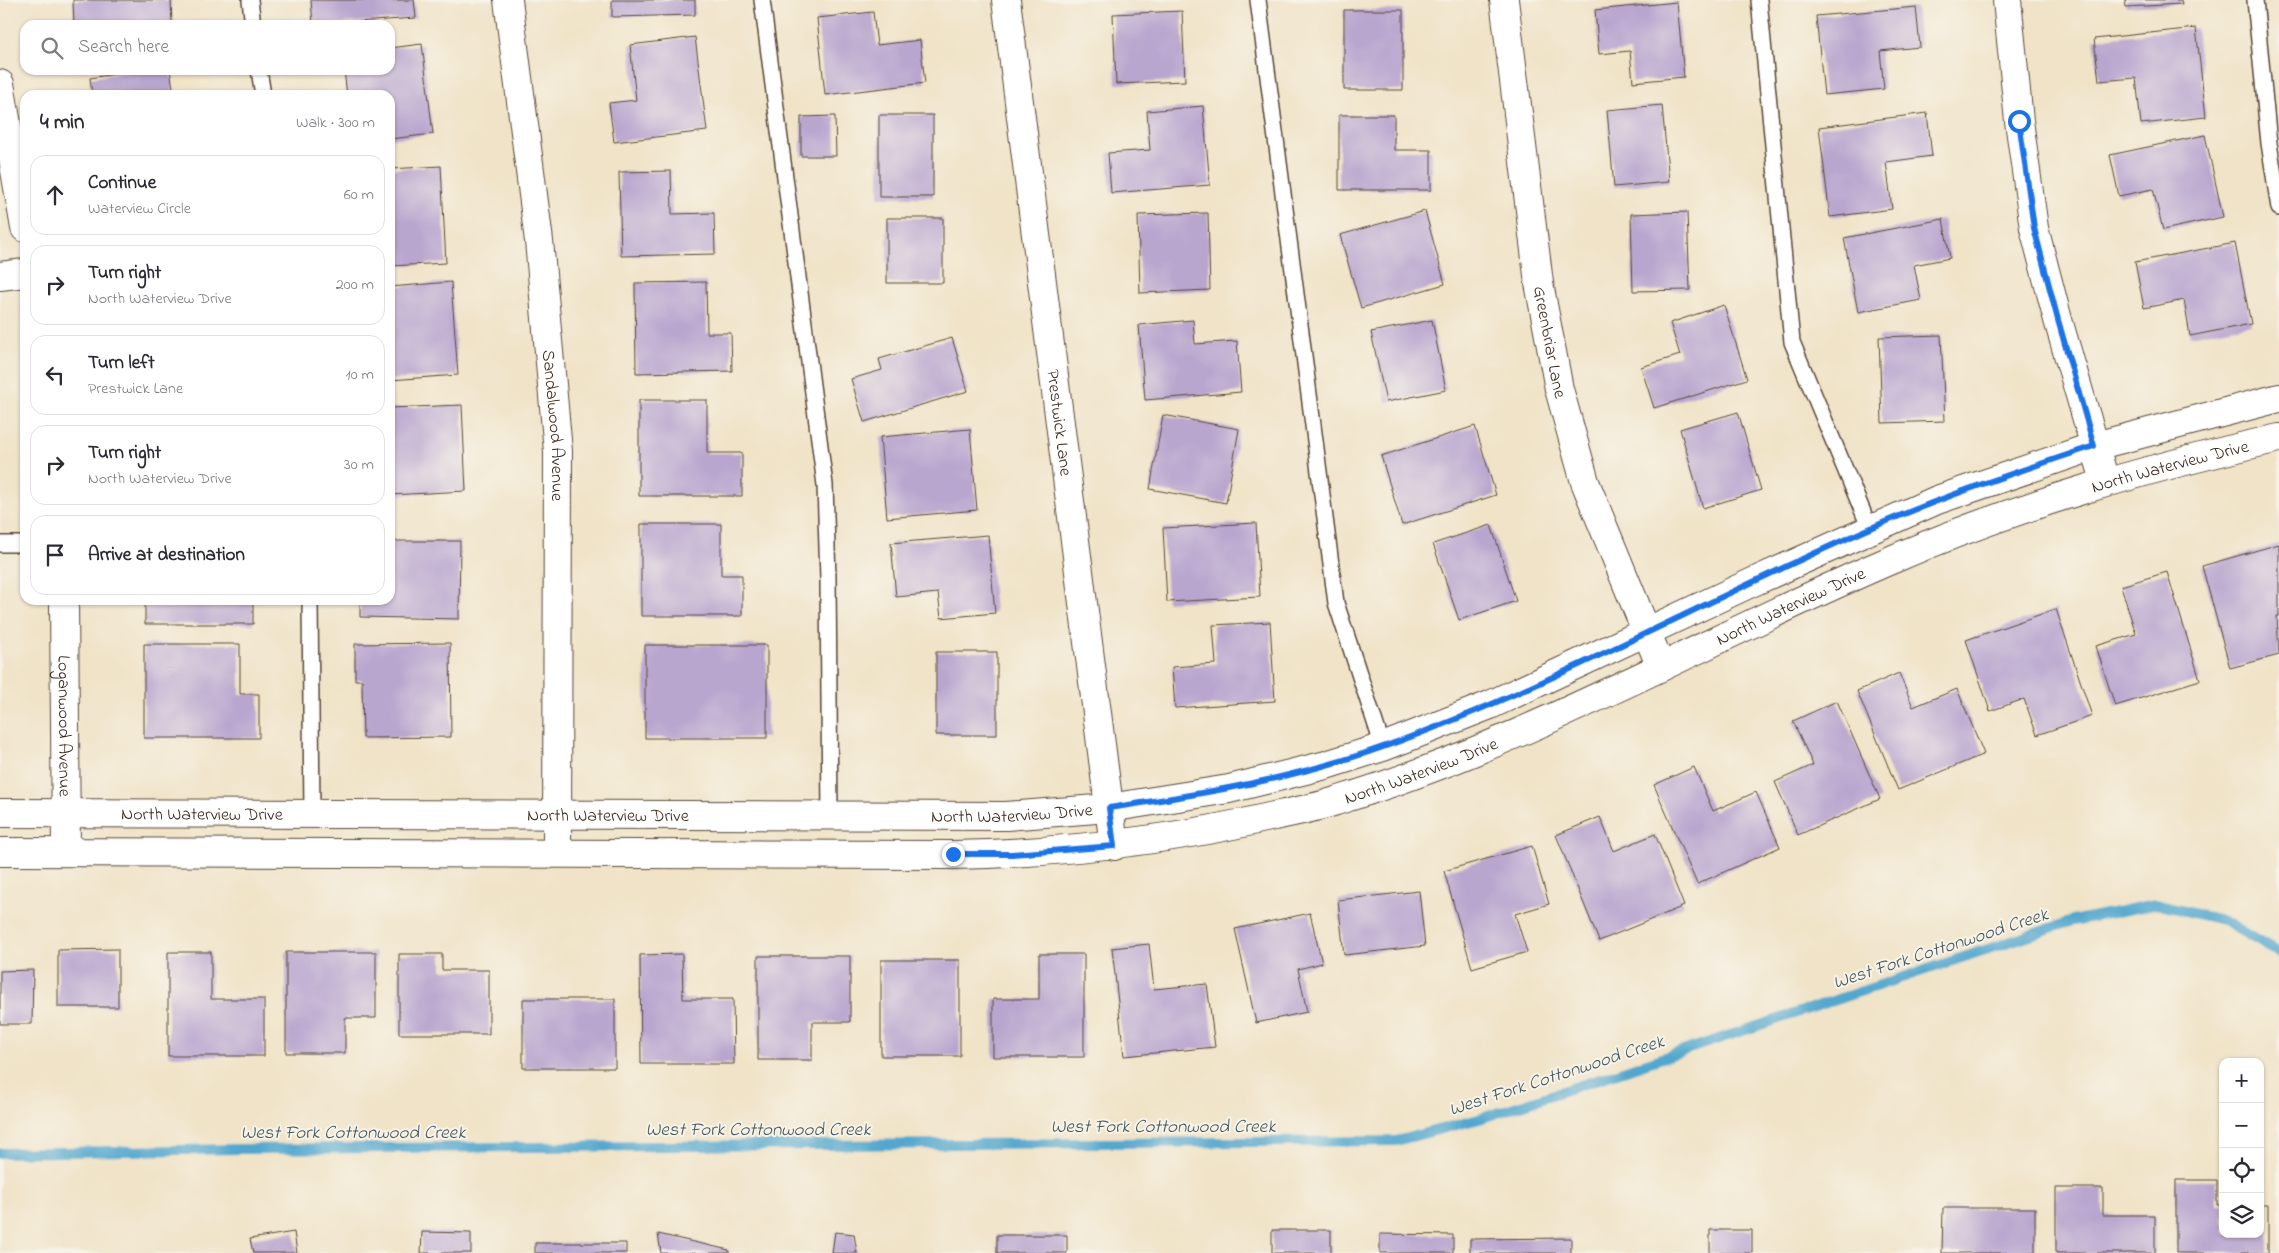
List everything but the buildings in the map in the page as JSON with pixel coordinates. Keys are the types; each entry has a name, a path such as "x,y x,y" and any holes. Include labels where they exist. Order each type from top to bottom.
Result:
{"street":[{"name":"Sandalwood Avenue","path":"508,0 539,241 558,451 557,852"},
{"name":"Prestwick Lane","path":"1006,0 1114,846"},
{"name":"Greenbriar Lane","path":"1504,0 1540,283 1560,389 1585,482 1661,667"},
{"path":"2007,0 2019,121 2034,228 2058,320 2105,481"},
{"path":"0,84 20,199"},
{"path":"0,276 20,274"},
{"name":"North Waterview Drive","path":"0,813 557,814 830,817 1006,816 1109,808 1229,788 1326,765 1383,747 1490,705 1870,528 1956,493 2094,446 2279,398"},
{"name":"North Waterview Drive","path":"0,852 1012,854 1114,846 1234,826 1331,803 1405,779 1505,739 1884,562 2016,512 2105,481 2279,438"},
{"name":"Loganwood Avenue","path":"64,605 66,852"}],"lane":[{"path":"250,0 252,20"},
{"path":"762,0 825,485 830,817"},
{"path":"1258,0 1336,604 1383,747"},
{"path":"1759,0 1792,342 1870,528"},
{"path":"2255,0 2269,142 2279,208"},
{"path":"260,75 261,90"},
{"path":"0,544 20,544"},
{"path":"310,605 312,815"}],"waterway":[{"name":"West Fork Cottonwood Creek","path":"0,1153 242,1149 1396,1141 1479,1119 2072,921 2156,904 2222,920 2279,953"}],"route":[{"path":"953,854 1012,854 1114,846 1109,808 1229,788 1326,765 1383,747 1490,705 1870,528 1937,500 2094,446 2034,228 2019,121"}]}
